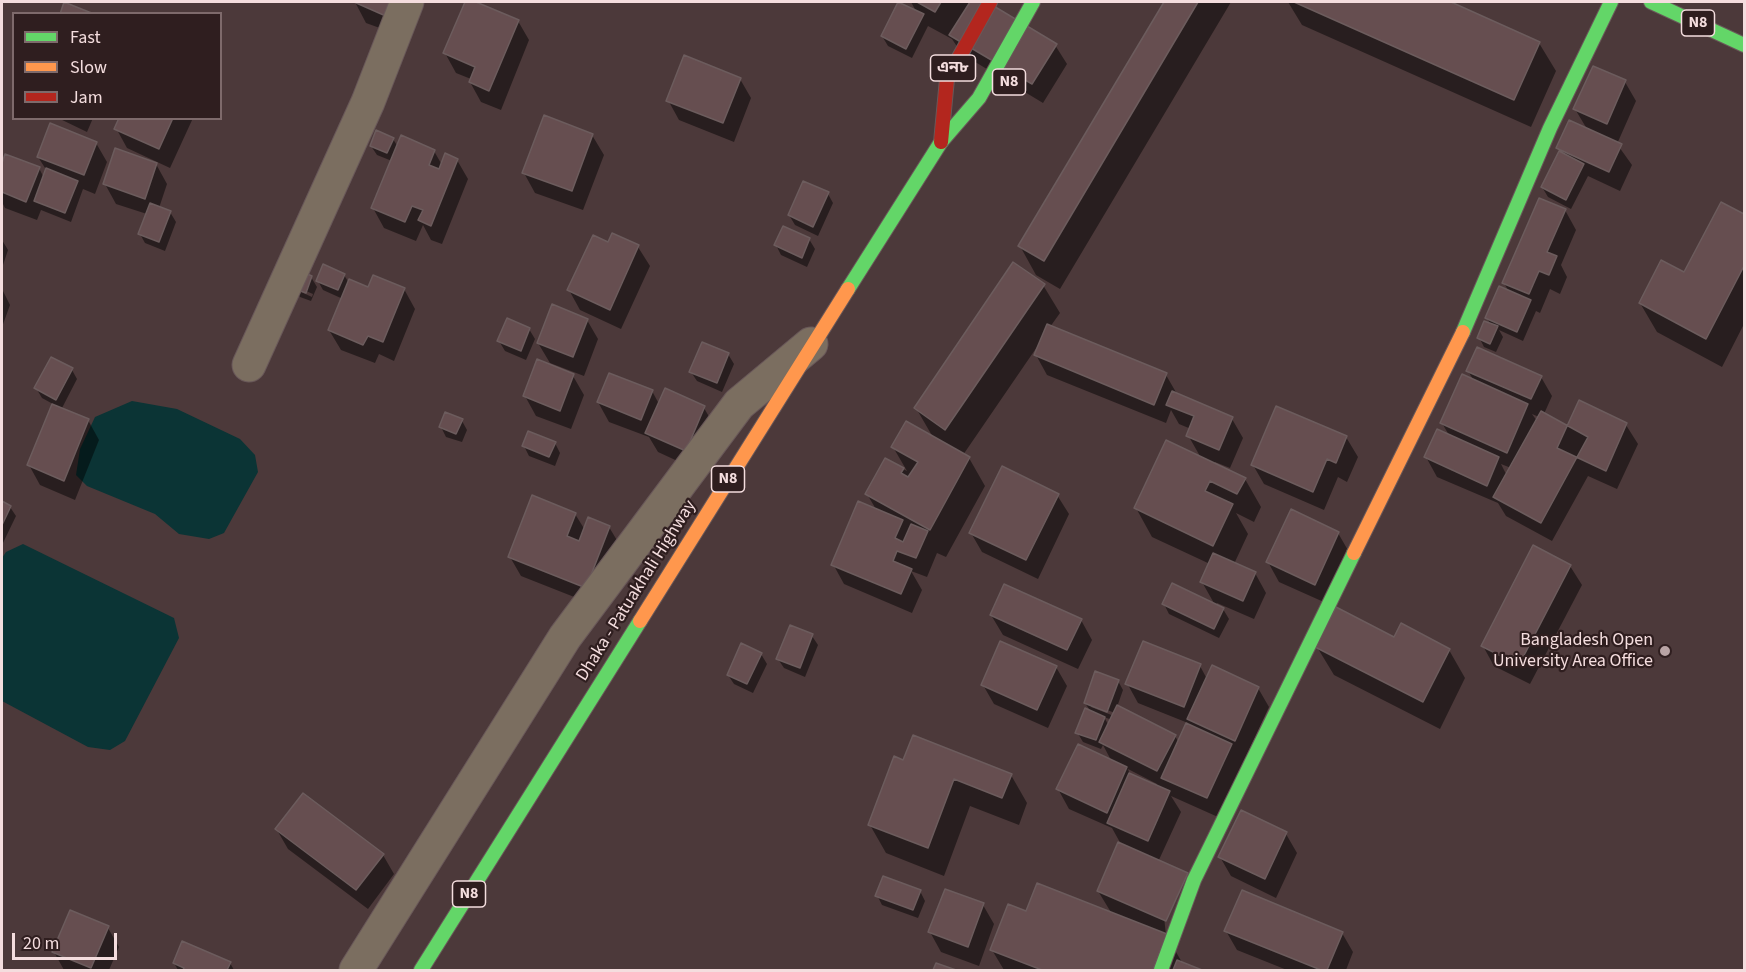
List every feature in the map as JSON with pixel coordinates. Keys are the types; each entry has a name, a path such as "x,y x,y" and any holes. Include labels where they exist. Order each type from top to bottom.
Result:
{"main road":[{"name":"এন৮","path":"941,142 947,79 990,2"},
{"name":"N8","path":"941,142 979,98 1033,2"},
{"path":"1161,970 1194,880 1470,317 1550,128 1611,2"},
{"name":"N8","path":"1651,2 1744,45"},
{"name":"N8","path":"941,142 961,88"},
{"name":"N8","path":"941,142 986,113"},
{"name":"Dhaka - Patuakhali Highway","path":"421,970 941,142"}],"street":[{"path":"249,365 368,102 407,2"},
{"path":"356,970 565,637 739,404 813,343"}],"water":[{"path":"132,401 177,409 240,439 255,455 258,472 224,533 209,539 179,534 155,514 87,486 76,475 80,449 95,417"},
{"path":"23,544 174,618 179,638 125,741 110,750 88,747 2,701 2,558 6,552"}],"building":[{"path":"64,2 89,12 61,12"},
{"path":"354,2 393,2 388,17"},
{"path":"465,2 476,2 519,20 489,91 469,82 475,67 443,53"},
{"path":"898,2 924,14 906,49 881,36"},
{"path":"917,2 941,2 935,12"},
{"path":"970,2 987,2 1057,44 1032,84 949,35"},
{"path":"1164,2 1198,2 1044,261 1018,246"},
{"path":"1294,2 1451,2 1540,42 1514,100"},
{"path":"684,55 741,78 723,123 666,101"},
{"path":"1593,66 1626,80 1607,124 1573,109"},
{"path":"544,115 593,134 572,191 522,173"},
{"path":"118,120 172,120 159,149 114,129"},
{"path":"1569,120 1622,144 1609,172 1556,148"},
{"path":"50,123 97,142 84,175 37,157"},
{"path":"376,130 394,138 387,153 370,146"},
{"path":"401,135 435,150 429,165 439,169 445,153 458,159 431,226 418,220 423,210 412,206 405,222 371,208"},
{"path":"115,148 157,163 145,199 103,184"},
{"path":"1559,151 1584,164 1566,200 1541,187"},
{"path":"5,154 40,167 26,202 2,192 2,163"},
{"path":"46,168 78,181 65,213 34,201"},
{"path":"803,181 829,192 813,227 788,215"},
{"path":"1539,198 1566,209 1547,252 1557,256 1549,275 1539,271 1529,294 1502,283"},
{"path":"1721,202 1744,214 1744,266 1706,339 1639,303 1661,260 1684,272"},
{"path":"150,203 171,211 159,242 138,234"},
{"path":"783,226 810,238 802,258 774,245"},
{"path":"612,233 639,245 610,310 567,290 593,235 608,242"},
{"path":"1013,262 1045,284 945,430 914,408"},
{"path":"323,264 345,274 338,290 316,281"},
{"path":"300,271 312,276 306,293 293,288"},
{"path":"373,275 405,288 383,342 368,336 363,345 328,330 349,279 368,287"},
{"path":"1499,286 1531,300 1517,332 1485,318"},
{"path":"552,304 588,319 573,357 537,343"},
{"path":"507,318 530,328 521,351 497,341"},
{"path":"1484,321 1498,326 1490,344 1477,338"},
{"path":"1047,324 1167,373 1154,405 1034,355"},
{"path":"702,342 729,353 717,383 689,372"},
{"path":"1477,347 1542,376 1531,399 1466,371"},
{"path":"51,357 73,368 56,400 34,388"},
{"path":"537,359 574,374 560,411 523,396"},
{"path":"609,373 653,390 641,420 597,402"},
{"path":"1462,374 1528,404 1507,453 1440,423"},
{"path":"665,388 705,406 686,451 645,433"},
{"path":"1172,391 1233,417 1219,450 1186,436 1194,416 1166,405"},
{"path":"1579,400 1627,423 1606,471 1557,448"},
{"path":"52,404 89,419 64,481 27,465"},
{"path":"1276,406 1347,436 1336,463 1327,459 1313,492 1251,465"},
{"path":"1541,411 1588,437 1541,523 1493,497"},
{"path":"445,412 463,419 456,434 439,427"},
{"path":"906,421 970,457 930,530 865,494 885,458 904,468 901,473 908,477 918,462 891,447"},
{"path":"1437,429 1499,457 1487,486 1424,457"},
{"path":"528,431 556,442 549,457 522,446"},
{"path":"1166,440 1246,478 1237,494 1210,481 1205,491 1233,504 1213,546 1134,508"},
{"path":"1002,466 1059,494 1026,560 969,533"},
{"path":"532,495 576,513 567,536 579,541 588,517 610,526 586,588 508,557"},
{"path":"2,501 11,506 2,525"},
{"path":"858,501 903,520 895,538 903,542 911,524 928,531 916,558 897,551 893,561 912,569 901,594 831,565"},
{"path":"1291,509 1339,532 1315,585 1266,562"},
{"path":"1533,545 1571,565 1519,665 1481,646"},
{"path":"1213,553 1256,572 1243,601 1200,582"},
{"path":"1172,583 1224,608 1214,629 1162,604"},
{"path":"1004,584 1082,619 1067,650 990,615"},
{"path":"1336,607 1394,637 1401,623 1450,649 1423,702 1315,647"},
{"path":"790,625 813,634 800,668 776,659"},
{"path":"1000,641 1057,666 1037,710 981,685"},
{"path":"1143,641 1201,664 1184,707 1125,684"},
{"path":"741,643 762,653 747,684 727,675"},
{"path":"1212,665 1259,687 1235,741 1187,719"},
{"path":"1095,671 1119,680 1107,712 1084,703"},
{"path":"1117,705 1176,735 1157,771 1099,742"},
{"path":"1085,708 1105,717 1096,740 1075,733"},
{"path":"1186,723 1232,744 1207,798 1161,778"},
{"path":"913,735 1012,774 1002,798 954,779 928,848 868,825 894,756 903,760"},
{"path":"1078,744 1127,767 1107,813 1056,789"},
{"path":"1129,773 1170,791 1148,841 1107,823"},
{"path":"303,793 384,854 356,890 275,829"},
{"path":"1241,810 1287,832 1265,879 1218,857"},
{"path":"1118,842 1188,873 1166,921 1097,891"},
{"path":"883,876 921,890 913,910 875,896"},
{"path":"1037,883 1167,934 1153,970 1042,970 990,950 1008,904 1026,911"},
{"path":"945,889 984,903 968,947 928,932"},
{"path":"1242,890 1343,932 1327,970 1321,970 1224,931"},
{"path":"70,910 109,926 91,968 52,952"},
{"path":"182,941 231,962 227,970 183,970 184,968 173,963"},
{"path":"1177,960 1202,970 1173,970"},
{"path":"936,963 956,970 933,970"}],"traffic: fast":[{"path":"848,289 941,142 979,98 1033,2"},
{"path":"1463,332 1550,128 1611,2"},
{"path":"1651,2 1744,45"},
{"path":"1161,970 1194,880 1354,553"},
{"path":"421,970 640,621"}],"traffic: slow":[{"path":"640,621 848,289"},
{"path":"1354,553 1463,332"}],"traffic: jam":[{"path":"941,142 947,79 990,2"}],"place":[{"name":"Bangladesh Open University Area Office","path":"1665,651"}]}
